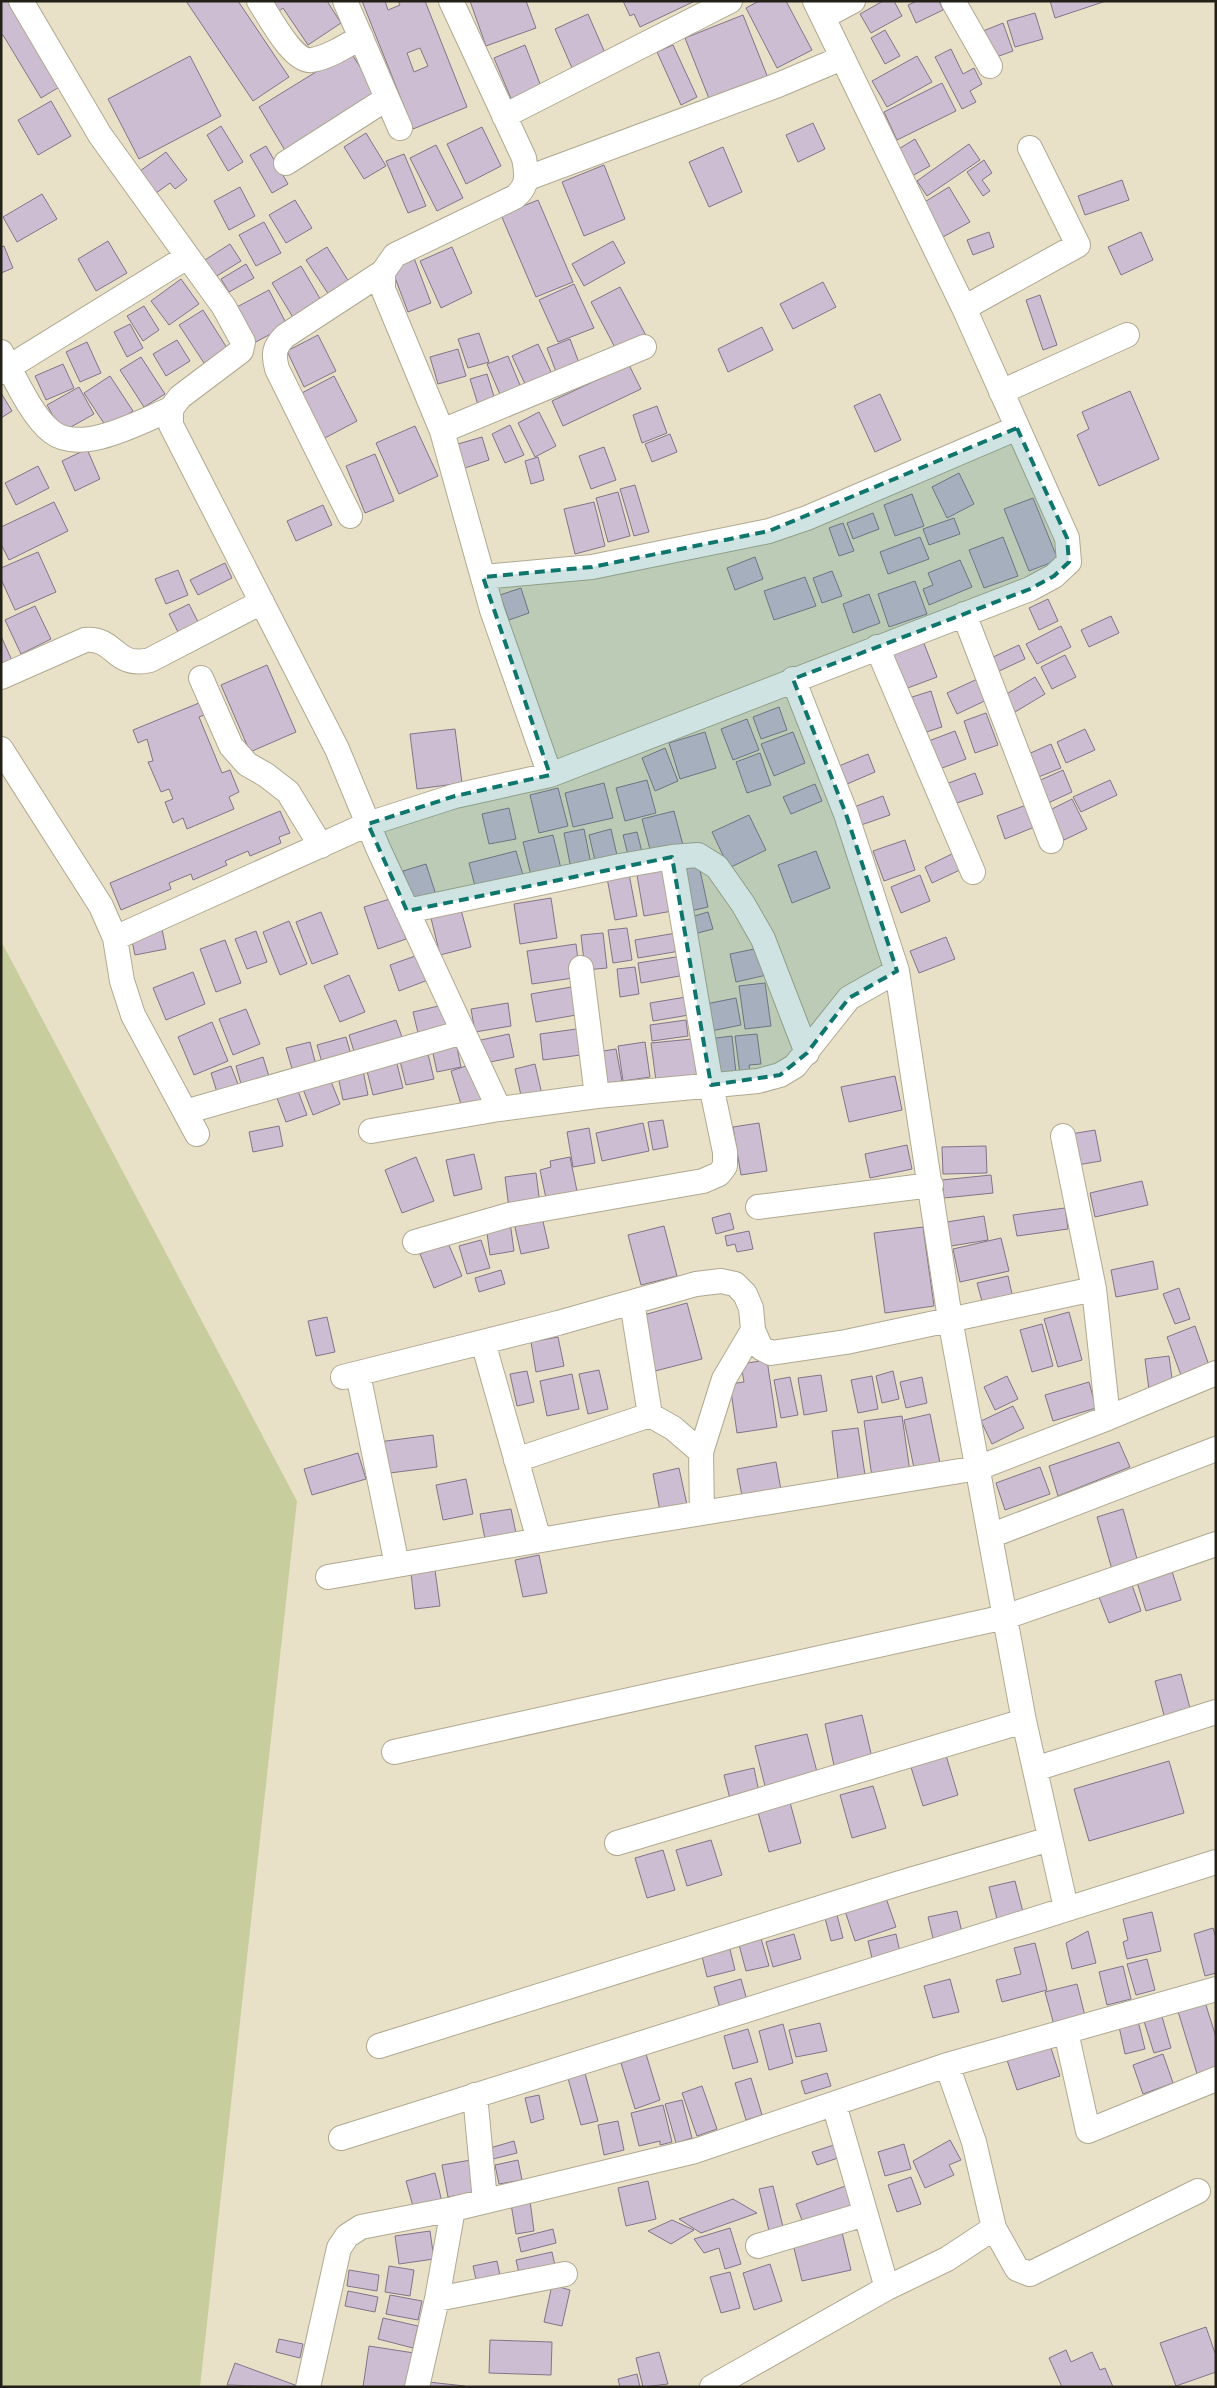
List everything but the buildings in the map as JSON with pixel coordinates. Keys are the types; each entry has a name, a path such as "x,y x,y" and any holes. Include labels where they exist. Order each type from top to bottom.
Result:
{"street":[{"path":"21,1 100,136 224,308 243,342 241,351 180,397 171,409 87,440 70,440 53,433 38,417 4,364 187,257"},
{"path":"259,1 292,50 301,58 310,60 329,55 361,37"},
{"path":"345,1 400,128"},
{"path":"350,516 277,369 273,355 277,344 285,336 383,272 395,255 515,197 523,190 528,178 524,158 451,1"},
{"path":"504,116 730,1"},
{"path":"115,938 368,824 455,796 550,775 793,679 1030,589 1054,576 1069,562 1067,538 964,308 819,9 853,1"},
{"path":"953,1 990,66"},
{"path":"528,178 778,85 842,58"},
{"path":"286,163 386,99"},
{"path":"964,308 1078,244 1030,148"},
{"path":"383,272 383,289 442,431 492,610 550,775"},
{"path":"1001,392 1127,336"},
{"path":"442,431 644,347"},
{"path":"171,409 171,425 337,749 407,911 499,1109"},
{"path":"483,577 592,567 770,532 1017,428"},
{"path":"1,677 85,640 96,639 106,643 116,654 129,661 150,660 262,602"},
{"path":"964,614 1052,841"},
{"path":"877,647 972,872"},
{"path":"201,678 230,746 247,764 266,775 288,792 321,846"},
{"path":"793,679 849,822 898,971 950,1319 1024,1721 1066,1908"},
{"path":"1,749 101,906 115,938 122,981 133,1015 197,1134"},
{"path":"407,911 672,857 698,856 717,867 743,904 764,939 807,1053"},
{"path":"415,1242 509,1215 703,1180 718,1174 725,1166 725,1152 711,1085 672,857"},
{"path":"581,968 597,1096"},
{"path":"372,1131 499,1109 597,1096 758,1081 780,1075 795,1066 807,1053 849,998 898,971"},
{"path":"185,1112 463,1032"},
{"path":"1064,1136 1094,1289 1108,1418"},
{"path":"758,1207 931,1185"},
{"path":"398,1565 351,1376 696,1284 721,1281 735,1284 745,1294 751,1308 753,1330 760,1348 771,1353 846,1342 1094,1289"},
{"path":"632,1302 650,1415"},
{"path":"702,1513 701,1452 724,1379 753,1330"},
{"path":"483,1342 539,1540"},
{"path":"328,1577 539,1540 978,1468 1108,1418 1216,1373"},
{"path":"516,1460 650,1415 673,1428 701,1452"},
{"path":"990,1536 1216,1449"},
{"path":"394,1752 1005,1617 1216,1544"},
{"path":"1035,1769 1216,1712"},
{"path":"617,1843 1024,1721"},
{"path":"379,2046 891,1886 1050,1839"},
{"path":"341,2138 1216,1862"},
{"path":"308,2387 339,2248 347,2236 368,2226 454,2209 695,2151 948,2065 1216,1989"},
{"path":"1066,2032 1088,2131 1216,2079"},
{"path":"948,2065 974,2142 994,2228 1017,2268 1030,2274 1198,2191"},
{"path":"475,2095 485,2201"},
{"path":"834,2104 887,2288"},
{"path":"417,2387 454,2209"},
{"path":"758,2246 865,2214"},
{"path":"717,2386 887,2288 947,2259 994,2228"},
{"path":"437,2298 566,2274"}],"highlighted area":[{"path":"1017,428 1067,538 1069,562 1054,576 1030,589 793,679 846,814 897,971 849,998 807,1053 780,1075 711,1085 672,857 407,911 368,824 455,796 550,775 483,577 592,567 769,531"}],"green space":[{"path":"1,941 297,1501 200,2387 1,2387"}]}
